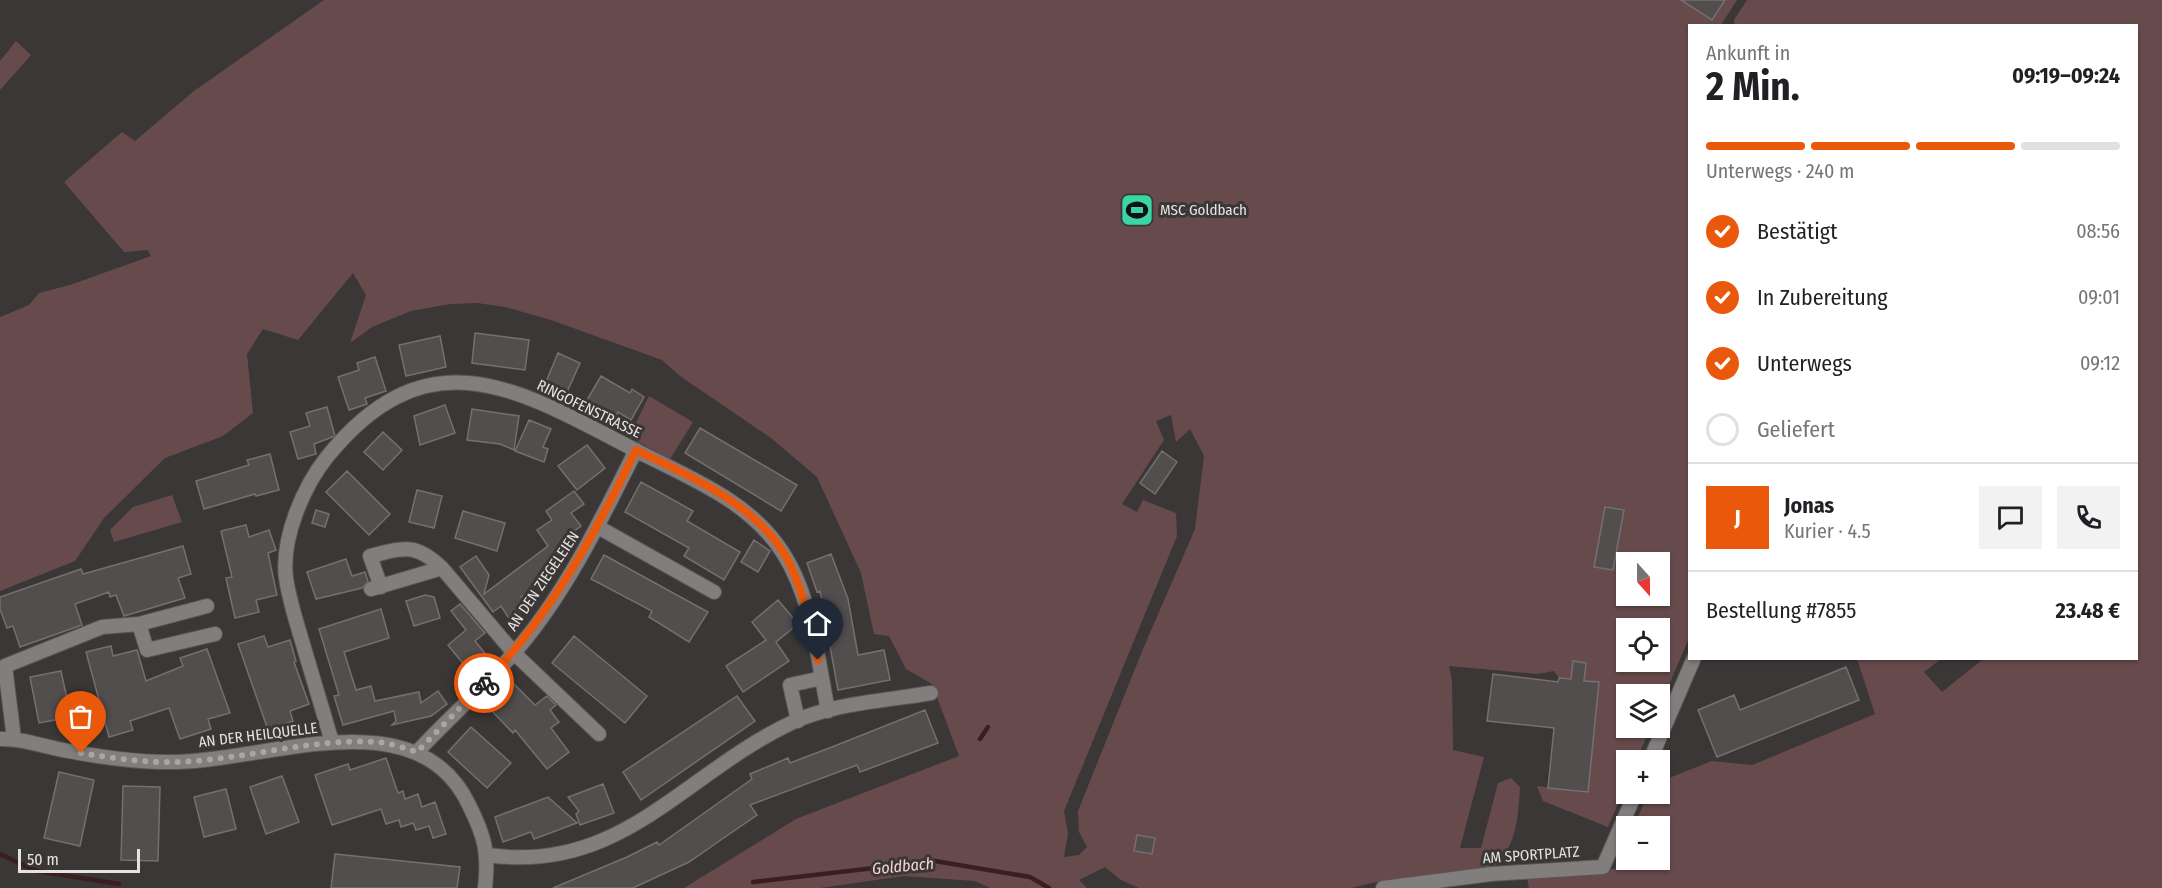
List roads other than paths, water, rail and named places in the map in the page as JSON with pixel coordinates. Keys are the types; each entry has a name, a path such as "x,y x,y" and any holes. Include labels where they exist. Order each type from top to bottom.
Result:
{"street":[{"name":"RINGOFENSTRASSE","path":"332,742 285,576 290,532 301,500 316,470 336,446 377,409 402,393 421,386 442,383 486,384 529,396 699,481 758,521 785,555 797,581 806,607 828,711"},
{"name":"AN DEN ZIEGELEIEN","path":"417,752 514,653 556,595 598,527 636,450"},
{"name":"AN DEN ZIEGELEIEN","path":"598,527 714,592"},
{"name":"AN DEN ZIEGELEIEN","path":"442,568 376,588 370,556 407,547 426,553 442,568 514,653 599,734"},
{"name":"AN DER HEILQUELLE","path":"207,606 139,624 102,627 5,666 7,739 121,759 176,762 255,754 332,742 379,742 417,752 445,772 463,793 477,822 488,855 485,888"},
{"path":"139,624 147,650 215,634"},
{"path":"1654,750 1693,660"},
{"path":"798,721 790,685 822,678"},
{"path":"488,855 514,858 554,855 606,839 651,816 739,754 798,721 828,711 931,693"},
{"name":"AM SPORTPLATZ","path":"1383,888 1491,874 1603,867 1631,804"}],"waterway":[{"path":"980,739 988,727"},
{"name":"Goldbach","path":"0,854 37,871 119,884"},
{"name":"Goldbach","path":"753,882 935,861 1030,877 1049,888"}],"place":[{"name":"MSC Goldbach","path":"1137,210"}]}
